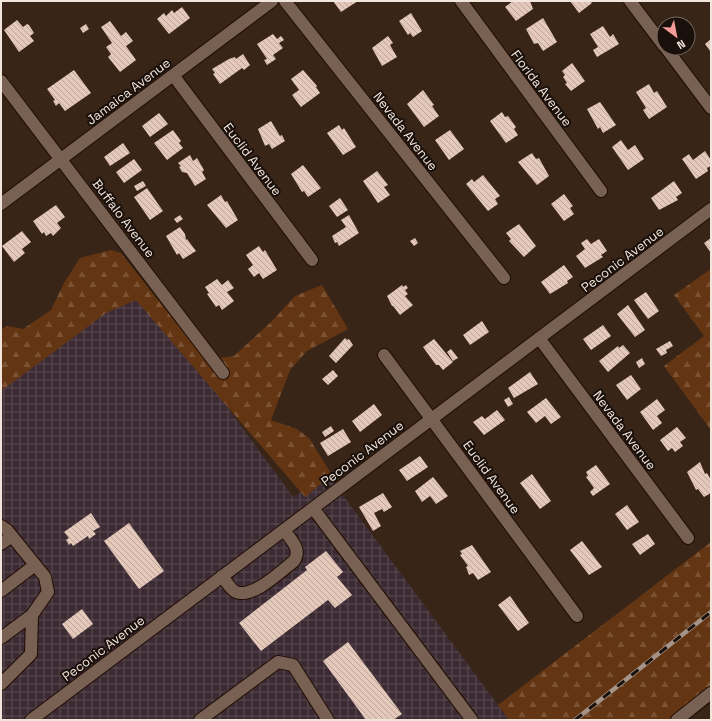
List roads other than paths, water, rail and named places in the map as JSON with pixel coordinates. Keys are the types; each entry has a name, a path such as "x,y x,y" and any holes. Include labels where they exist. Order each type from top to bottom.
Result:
{"street":[{"name":"Jamaica Avenue","path":"1,204 272,1"},
{"name":"Nevada Avenue","path":"285,1 504,278"},
{"name":"Florida Avenue","path":"460,1 601,191"},
{"path":"630,1 656,35"},
{"path":"672,56 711,108"},
{"name":"Euclid Avenue","path":"173,75 312,260"},
{"name":"Buffalo Avenue","path":"1,81 223,373"},
{"name":"Peconic Avenue","path":"36,718 222,576 711,209"},
{"name":"Nevada Avenue","path":"539,338 688,538"},
{"name":"Euclid Avenue","path":"384,355 577,616"},
{"path":"313,508 472,720"},
{"path":"1,526 12,536 45,577 48,592 32,615 1,638"},
{"path":"222,576 235,592 242,594 254,592 261,587 294,561 298,556 298,550 284,530"},
{"path":"1,544 12,536"},
{"path":"1,591 35,565"},
{"path":"1,684 31,654 32,615"},
{"path":"200,720 278,662 293,665 328,720"},
{"path":"677,720 711,693"}],"railway":[{"path":"575,720 711,612"}]}
